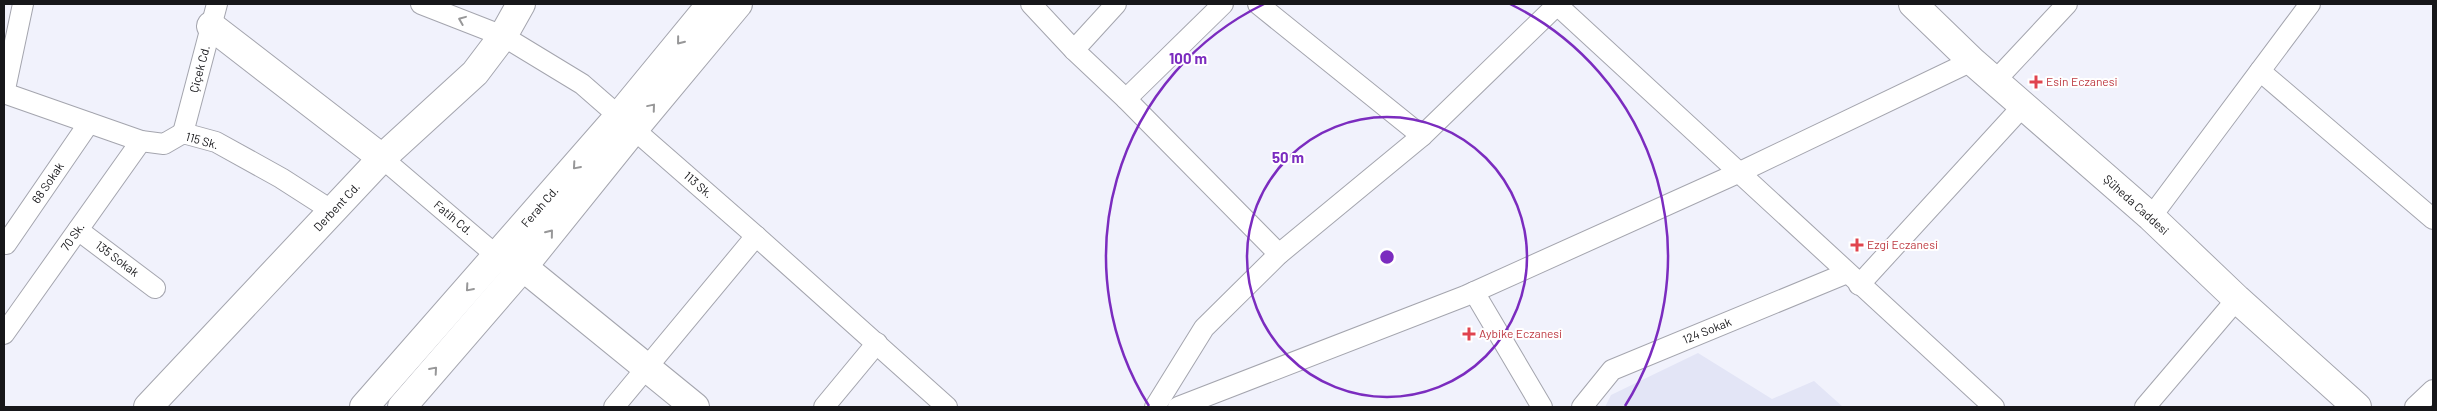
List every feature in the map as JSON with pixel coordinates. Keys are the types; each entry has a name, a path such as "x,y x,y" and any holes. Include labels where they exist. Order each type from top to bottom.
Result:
{"street":[{"path":"4,94 23,4"},
{"name":"113 Sk.","path":"422,4 503,36 582,84 877,343 947,407"},
{"name":"Derbent Cd.","path":"148,407 334,212 382,158 475,73 503,36 521,4"},
{"name":"Ferah Cd.","path":"402,407 523,267 711,4"},
{"name":"Ferah Cd.","path":"364,407 497,256 738,4"},
{"path":"1031,4 1074,50 1126,98 1279,254"},
{"path":"1074,50 1116,4"},
{"path":"1126,98 1223,4"},
{"path":"1258,4 1422,136"},
{"path":"1155,407 1204,328 1279,254 1422,136 1557,4 1738,173 1994,407"},
{"name":"Şüheda Caddesi","path":"1913,4 1994,82 2151,217 2237,299 2357,407"},
{"path":"1994,82 2067,4"},
{"path":"2151,217 2310,4"},
{"name":"Çiçek Cd.","path":"184,134 214,15"},
{"name":"Fatih Cd.","path":"214,15 497,256 523,267 695,407"},
{"path":"1178,407 1474,292 1738,173 1972,61"},
{"path":"2260,71 2433,219"},
{"name":"115 Sk.","path":"4,94 141,141 164,144 184,134 216,142 281,178 334,212"},
{"path":"1853,279 2022,107"},
{"name":"68 Sokak","path":"6,244 89,123"},
{"name":"70 Sk.","path":"4,334 141,141"},
{"name":"135 Sokak","path":"78,230 155,288"},
{"path":"614,407 648,369 756,236"},
{"name":"124 Sokak","path":"1582,407 1612,370 1853,279"},
{"path":"1474,292 1542,407"},
{"path":"2145,407 2237,299"},
{"path":"824,407 877,343"},
{"path":"2415,407 2433,390"}],"shaded area":[{"path":"1698,353 1772,399 1814,381 1843,407 1605,407 1611,395"}],"place":[{"name":"Esin Eczanesi","path":"2036,82"},
{"name":"Ezgi Eczanesi","path":"1857,245"},
{"name":"Aybike Eczanesi","path":"1469,334"}]}
